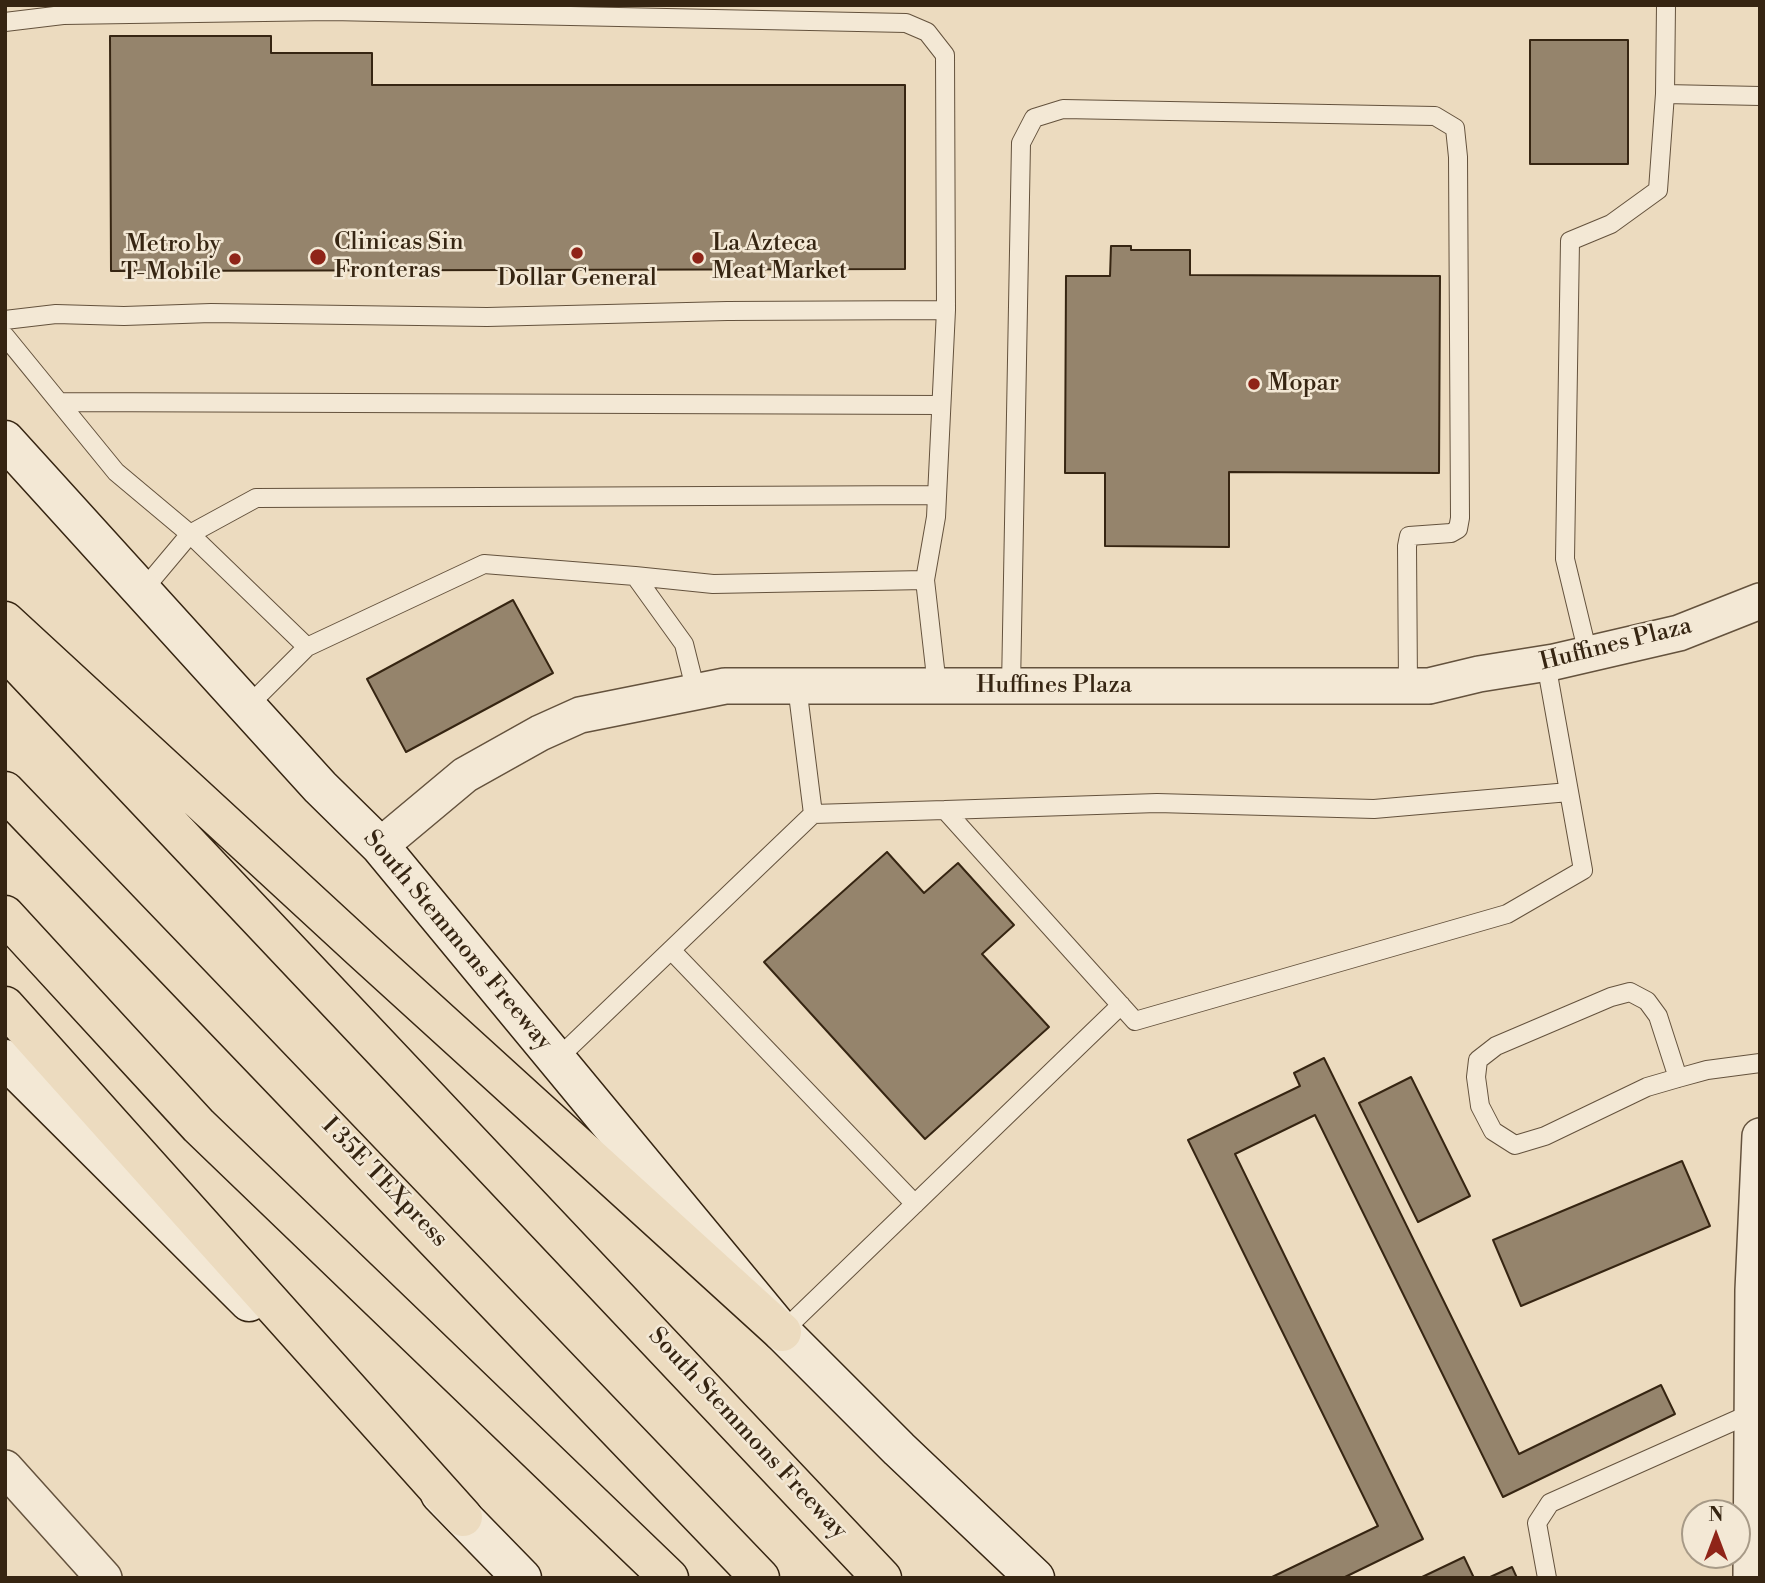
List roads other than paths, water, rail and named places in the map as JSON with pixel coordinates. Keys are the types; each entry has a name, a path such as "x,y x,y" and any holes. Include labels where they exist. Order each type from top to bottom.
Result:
{"highway":[{"path":"5,621 352,942 782,1332"},
{"name":"South Stemmons Freeway","path":"5,649 882,1578"},
{"name":"I 35E TEXpress","path":"5,790 760,1578"},
{"path":"5,915 199,1126 668,1578"},
{"path":"193,985 479,1294 722,1566 728,1578"},
{"path":"5,1006 463,1517"}],"main road":[{"name":"South Stemmons Freeway","path":"5,440 320,787 380,846 782,1332 899,1449 1035,1578"},
{"path":"5,1059 522,1578"},
{"name":"South Stemmons Freeway","path":"899,1449 1004,1578"}],"street":[{"name":"Huffines Plaza","path":"380,846 465,775 540,733 580,715 725,686 1429,686 1679,633 1760,601"},
{"path":"1751,1578 1754,1277 1760,1136"},
{"path":"5,1468 104,1578"}],"lane":[{"path":"1588,654 1565,559 1570,242 1611,224 1658,190 1665,94 1666,5"},
{"path":"5,22 63,15 331,11 906,23 927,32 945,55 946,310 936,517 925,580 937,686"},
{"path":"1665,94 1760,96"},
{"path":"1011,686 1021,143 1034,118 1063,109 1435,116 1455,128 1458,157 1460,519 1458,528 1451,533 1418,533 1409,536 1408,686"},
{"path":"5,320 57,314 487,317 727,311 946,310"},
{"path":"5,336 116,472 190,534 307,647"},
{"path":"60,402 941,405"},
{"path":"143,590 190,534 256,498 937,495"},
{"path":"248,706 307,647 484,564 713,584 925,580"},
{"path":"635,576 684,644 696,692"},
{"path":"945,810 1135,1021 1507,914 1583,870 1546,663"},
{"path":"797,686 813,814"},
{"path":"556,1059 813,814 1157,803 1374,809 1569,792"},
{"path":"671,950 915,1204"},
{"path":"1678,1078 1658,1016 1647,1001 1630,992 1611,997 1496,1046 1478,1060 1476,1077 1480,1106 1493,1131 1515,1145 1545,1136 1647,1087 1707,1070 1760,1063"},
{"path":"782,1332 1121,1005"},
{"path":"1547,1578 1537,1523 1550,1503 1752,1413"}],"place":[{"name":"Dollar General","path":"577,253"},
{"name":"Clinicas Sin Fronteras","path":"318,257"},
{"name":"La Azteca Meat Market","path":"698,258"},
{"name":"Metro by T-Mobile","path":"235,259"},
{"name":"Mopar","path":"1254,384"}]}
